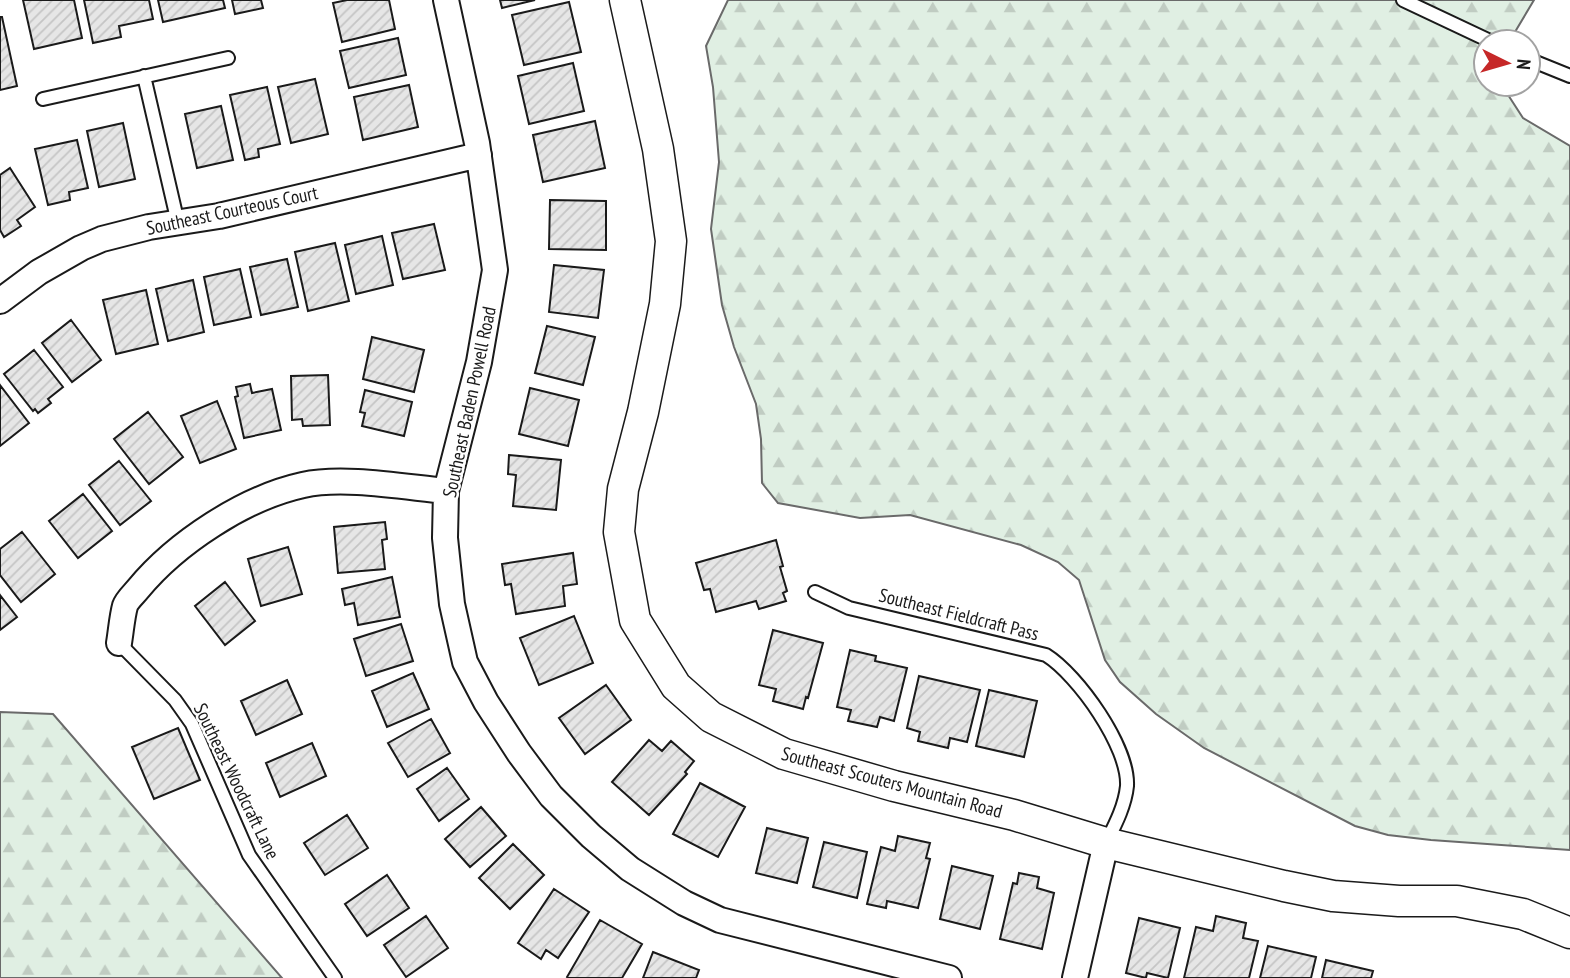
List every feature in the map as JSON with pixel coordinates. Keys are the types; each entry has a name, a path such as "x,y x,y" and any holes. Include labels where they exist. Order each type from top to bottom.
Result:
{"street":[{"name":"Southeast Baden Powell Road","path":"446,0 479,155 495,270 479,362 446,491 445,538 452,604 465,662 486,702 551,796 629,869 684,903 720,919 949,978"},
{"name":"Southeast Scouters Mountain Road","path":"625,0 659,149 671,241 665,304 643,412 623,489 619,532 635,620 676,686 711,717 784,754 894,786 1014,815 1106,843 1334,896 1399,901 1457,901 1523,914 1570,933"},
{"name":"Southeast Courteous Court","path":"0,301 25,281 81,248 124,233 219,216 479,155"},
{"path":"119,643 126,604 148,576 194,536 264,499 303,485 325,483 446,491"},
{"path":"1075,978 1106,843"}],"lane":[{"path":"1403,0 1472,33"},
{"path":"43,99 228,58"},
{"path":"1542,65 1570,76"},
{"path":"144,76 178,223"},
{"name":"Southeast Fieldcraft Pass","path":"815,592 849,608 1046,655 1061,664 1083,689 1126,769 1127,787 1120,815 1106,843"},
{"name":"Southeast Woodcraft Lane","path":"119,643 175,700 192,724 249,855 335,978"}],"green space":[{"path":"728,0 1534,0 1517,28 1472,28 1472,98 1510,98 1523,118 1570,146 1570,850 1431,840 1388,835 1355,826 1204,748 1156,714 1120,682 1105,660 1079,580 1058,562 1021,545 910,515 860,518 778,503 762,483 761,439 756,404 734,347 722,305 711,229 719,162 713,87 706,46"},
{"path":"0,712 53,714 282,978 0,978"}],"building":[{"path":"23,0 74,0 82,38 34,49"},
{"path":"84,0 149,0 153,19 119,26 121,37 93,43"},
{"path":"158,0 223,0 225,8 163,22"},
{"path":"232,0 261,0 263,8 235,14"},
{"path":"347,0 389,0 395,29 342,42 333,3"},
{"path":"500,0 535,0 502,8"},
{"path":"569,2 581,52 524,65 512,15"},
{"path":"0,17 17,86 0,90"},
{"path":"398,38 406,75 349,88 340,51"},
{"path":"573,63 584,111 529,124 518,76"},
{"path":"315,79 328,134 291,143 278,87"},
{"path":"409,85 418,127 363,140 354,97"},
{"path":"267,87 280,144 258,149 259,157 245,160 230,95"},
{"path":"221,106 233,160 197,168 185,114"},
{"path":"595,121 605,168 543,182 533,135"},
{"path":"123,123 135,179 99,187 87,131"},
{"path":"77,140 88,188 69,192 70,200 48,205 35,149"},
{"path":"10,168 35,207 17,220 21,226 4,237 0,230 0,175"},
{"path":"550,200 606,201 606,250 549,249"},
{"path":"434,224 445,270 403,279 392,233"},
{"path":"382,236 393,285 356,294 345,245"},
{"path":"335,243 349,301 308,311 295,252"},
{"path":"287,259 298,307 261,315 250,267"},
{"path":"554,265 604,270 598,318 549,312"},
{"path":"240,269 251,317 214,325 204,277"},
{"path":"193,280 204,332 168,341 156,289"},
{"path":"146,290 158,344 116,354 103,300"},
{"path":"71,320 101,360 72,382 42,343"},
{"path":"547,326 595,337 583,385 535,373"},
{"path":"372,337 424,350 414,392 363,379"},
{"path":"34,350 63,387 48,399 51,403 38,413 35,409 33,411 4,374"},
{"path":"328,375 330,425 303,426 302,419 292,420 291,376"},
{"path":"250,384 252,393 272,389 281,430 244,438 235,397 238,396 236,387"},
{"path":"0,385 29,423 0,446"},
{"path":"530,388 579,400 568,446 519,434"},
{"path":"365,390 412,402 404,436 362,426 365,413 360,412"},
{"path":"217,401 236,449 200,463 181,416"},
{"path":"148,412 183,457 149,484 114,439"},
{"path":"509,455 561,460 556,510 513,506 516,475 508,474"},
{"path":"119,461 151,501 120,525 89,485"},
{"path":"83,494 112,531 78,558 49,521"},
{"path":"385,522 387,539 382,540 385,569 338,573 334,527"},
{"path":"22,532 55,574 21,602 0,575 0,549"},
{"path":"776,540 783,566 780,567 787,591 783,593 786,601 759,609 756,601 716,612 710,589 704,590 696,563"},
{"path":"288,547 302,594 261,606 248,559"},
{"path":"573,553 577,584 563,586 565,606 516,614 511,584 505,585 502,564"},
{"path":"392,577 400,617 358,625 354,603 345,605 342,589"},
{"path":"225,582 255,621 225,645 195,606"},
{"path":"0,595 17,617 0,630"},
{"path":"574,616 593,663 539,685 520,638"},
{"path":"401,624 413,661 366,676 354,639"},
{"path":"773,630 823,643 803,709 773,701 776,689 759,685"},
{"path":"850,650 876,656 875,661 907,668 894,721 880,717 877,727 848,721 851,710 837,707"},
{"path":"413,673 429,709 387,727 372,691"},
{"path":"919,676 980,690 967,742 950,738 948,748 918,741 920,732 907,728"},
{"path":"287,680 302,714 256,735 241,701"},
{"path":"606,685 631,720 585,754 559,718"},
{"path":"989,690 1037,701 1024,757 976,746"},
{"path":"431,719 450,753 408,777 388,743"},
{"path":"178,728 200,780 154,799 132,747"},
{"path":"649,740 662,751 671,741 694,761 685,772 687,774 649,815 612,782"},
{"path":"312,743 326,776 280,797 266,763"},
{"path":"447,768 469,799 439,821 417,789"},
{"path":"700,783 745,807 718,857 673,834"},
{"path":"481,807 506,836 470,867 445,839"},
{"path":"347,815 368,848 325,875 304,843"},
{"path":"767,828 808,838 797,883 756,873"},
{"path":"898,836 930,843 926,858 930,859 918,908 887,901 886,908 867,904 881,847 895,851"},
{"path":"824,842 867,852 857,898 813,887"},
{"path":"513,844 544,875 510,909 479,878"},
{"path":"952,866 993,876 980,929 940,919"},
{"path":"1019,873 1039,877 1037,888 1054,893 1042,949 1000,939 1013,883 1017,884"},
{"path":"387,875 409,908 367,936 345,904"},
{"path":"554,889 589,912 558,958 546,950 541,959 518,943"},
{"path":"426,916 448,948 406,977 384,945"},
{"path":"1216,916 1246,923 1243,938 1258,941 1249,978 1184,978 1196,927 1213,931"},
{"path":"1139,918 1180,928 1168,978 1147,973 1146,978 1126,973"},
{"path":"600,920 642,944 622,978 568,978 567,977"},
{"path":"1268,946 1316,957 1311,978 1260,978"},
{"path":"653,952 699,970 696,978 643,978"},
{"path":"1326,960 1373,971 1371,978 1322,978"}]}
